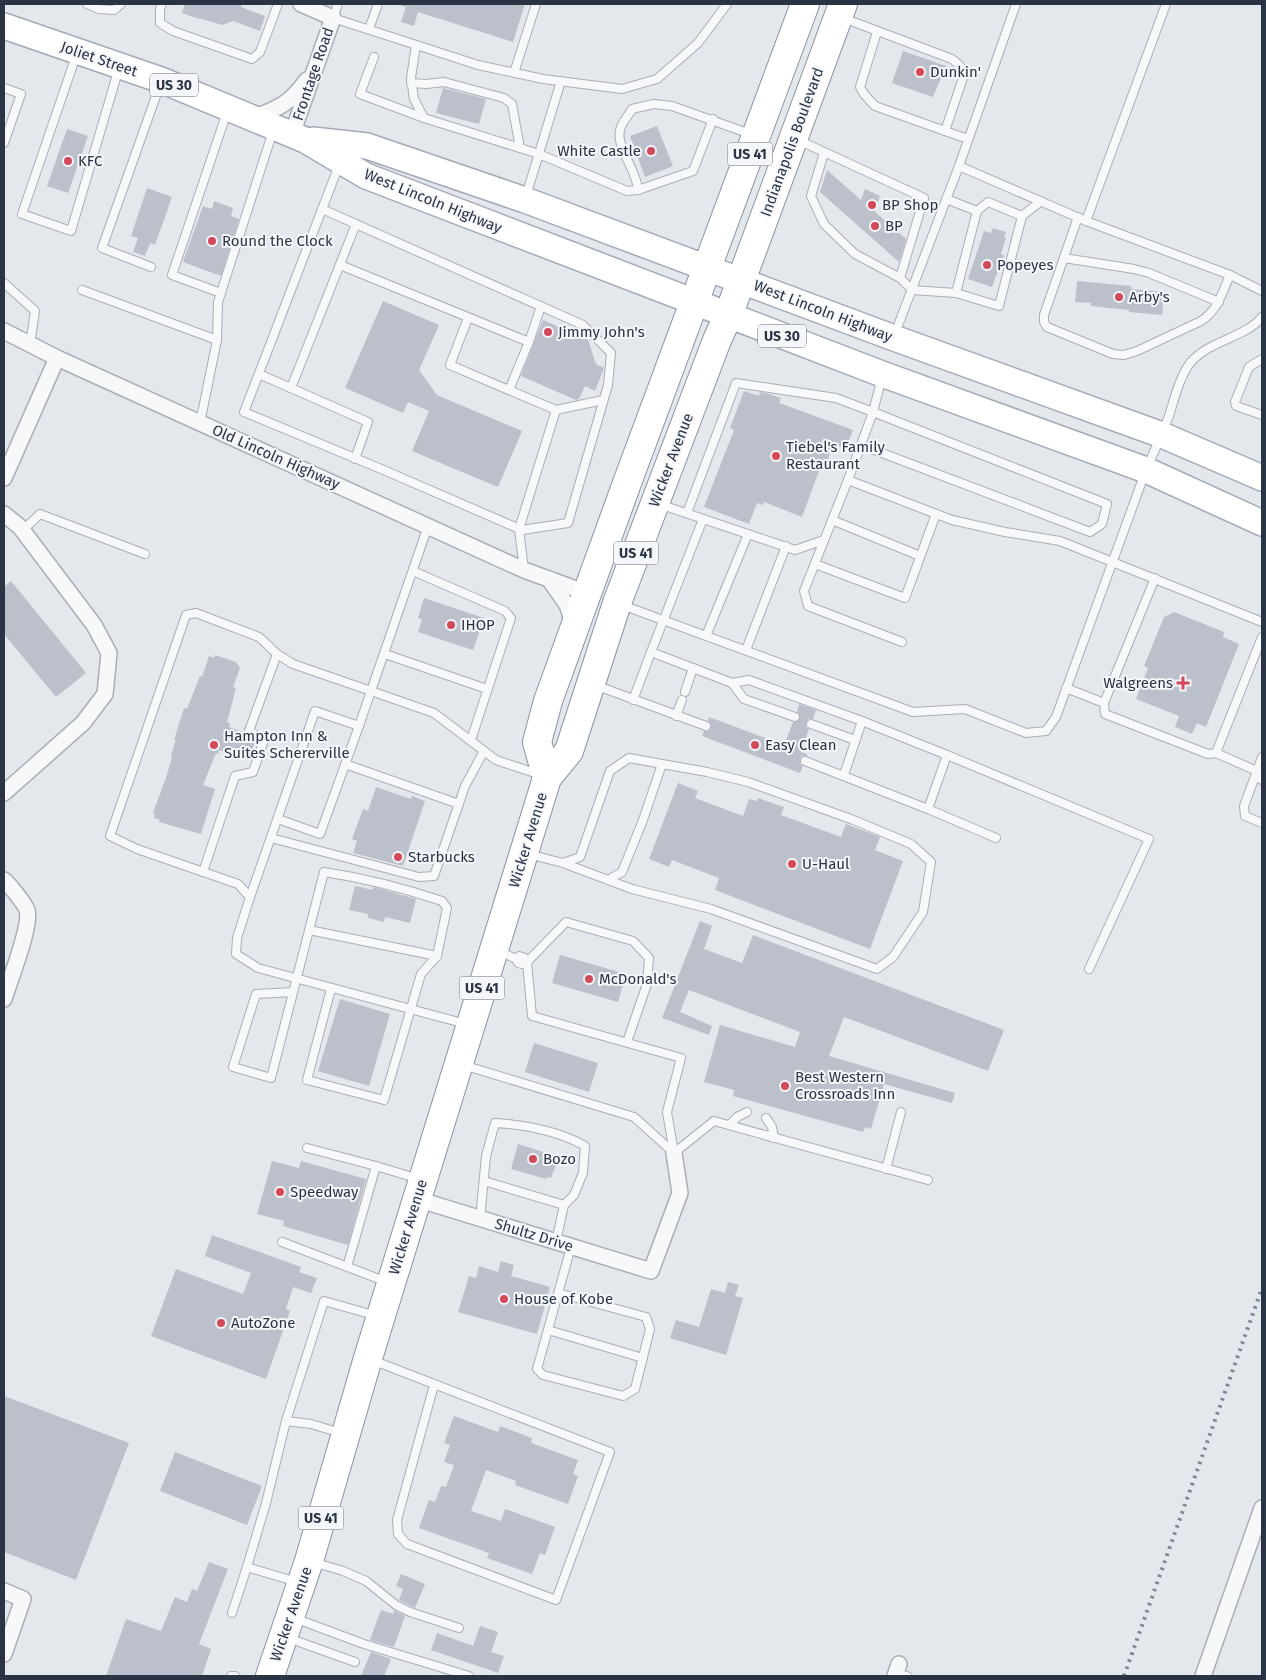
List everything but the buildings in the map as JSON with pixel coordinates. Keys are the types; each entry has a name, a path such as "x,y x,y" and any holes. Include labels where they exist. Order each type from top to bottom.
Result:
{"highway":[{"name":"US 41","path":"694,303 805,4"},
{"name":"Indianapolis Boulevard","path":"741,280 841,10"},
{"name":"Wicker Avenue","path":"270,1676 305,1572 380,1317 470,1025 505,954 524,853 547,778 569,751 617,603 741,280"},
{"name":"Wicker Avenue","path":"547,778 537,742 548,701 694,303"},
{"path":"587,593 601,601 582,672 591,683"}],"main road":[{"name":"Joliet Street","path":"4,26 161,80 281,130"},
{"name":"West Lincoln Highway","path":"281,130 366,176 728,316 1146,470 1262,523"},
{"name":"West Lincoln Highway","path":"281,130 367,146 525,200 894,338 1162,434 1262,478"}],"street":[{"name":"Frontage Road","path":"281,130 315,68 335,11 300,4"},
{"path":"281,130 277,108 294,97 315,68"},
{"name":"Old Lincoln Highway","path":"4,331 57,358 524,570 587,593"},
{"path":"4,478 57,358"},
{"path":"4,514 23,530 94,625 109,653 105,694 83,723 4,793"},
{"path":"550,579 567,605 575,630"},
{"path":"4,880 27,911 25,935 4,999"},
{"name":"Shultz Drive","path":"420,1190 480,1218 651,1271 680,1193 674,1153"},
{"path":"1203,1676 1262,1508"},
{"path":"4,1591 22,1598 4,1654"}],"lane":[{"path":"87,4 114,10 121,4"},
{"path":"162,4 160,23 173,31 252,58 260,52 278,4"},
{"path":"370,29 378,4"},
{"path":"514,73 536,4"},
{"path":"335,11 370,29 478,65 561,81 622,89 657,78 698,43 727,4"},
{"path":"894,338 959,166 1016,4"},
{"path":"1086,221 1166,4"},
{"path":"841,10 877,32 952,59 960,64 963,70 963,78 945,131"},
{"path":"877,32 860,87 864,94 875,106 968,139"},
{"path":"416,45 411,83 414,99 424,118"},
{"path":"77,51 22,214 71,231 120,66"},
{"path":"374,57 360,94 424,118 538,154 628,191 638,190 693,171 713,119"},
{"path":"151,267 102,248 161,80"},
{"path":"525,200 561,81"},
{"path":"411,83 444,82 504,98 512,104 520,148"},
{"path":"4,88 21,94 4,143"},
{"path":"638,190 638,181 621,143 620,129 632,109 654,104 672,106 757,136"},
{"path":"221,293 172,275 228,108"},
{"path":"200,423 216,340 218,302 281,130"},
{"path":"794,138 924,198 900,278"},
{"path":"824,153 811,196 824,224 855,254 900,278 912,290 956,293 999,306 1022,216 1040,201"},
{"path":"322,209 583,325 611,352 608,385 568,523 519,529 244,412 322,209 341,161"},
{"path":"959,166 1086,221 1230,274 1262,291"},
{"path":"946,199 978,212"},
{"path":"956,293 978,212 988,202 1022,216"},
{"path":"1078,217 1044,315 1044,322 1047,326 1113,354 1124,355 1137,351 1201,322 1209,316 1219,302 1230,274"},
{"path":"291,388 356,224"},
{"path":"1064,258 1149,273 1219,302"},
{"path":"340,265 529,342"},
{"path":"4,283 35,311 30,344"},
{"path":"82,290 216,340"},
{"path":"509,390 529,342 541,306"},
{"path":"617,603 913,712 964,709 1026,733 1046,731 1056,717 1146,470 1162,434 1184,373 1191,362 1210,347 1255,325 1262,316"},
{"path":"468,318 450,365 556,410 604,400"},
{"path":"1262,359 1249,367 1235,402 1236,406 1262,416"},
{"path":"259,374 368,422 355,458"},
{"path":"882,374 873,412 804,591 808,606 902,642"},
{"path":"688,513 736,383 836,398 873,412 1107,504 1102,524 1090,532 861,445"},
{"path":"524,570 519,529 556,410"},
{"path":"848,480 952,520 1005,532 1060,541 1262,622"},
{"path":"655,503 795,550 824,540"},
{"path":"23,530 40,514 146,554"},
{"path":"815,564 905,598 936,514"},
{"path":"633,700 703,519"},
{"path":"832,520 920,556"},
{"path":"278,819 320,834 385,654 428,526"},
{"path":"706,636 748,534"},
{"path":"746,650 786,546"},
{"path":"413,572 505,611 511,618 471,740"},
{"path":"1155,578 1104,703 1105,714 1208,754 1216,753 1257,770 1262,780"},
{"path":"250,896 238,884 137,849 110,836 186,615 196,613 259,637 277,654 293,664 434,713 496,760 547,778"},
{"path":"1216,753 1262,637"},
{"path":"651,652 732,683 749,680 862,721 1149,839 1089,969"},
{"path":"203,872 236,776 253,772 264,740 249,732 277,654"},
{"path":"385,654 487,689"},
{"path":"676,716 693,668"},
{"path":"591,683 706,726"},
{"path":"732,683 744,699 795,718"},
{"path":"1066,688 1104,703"},
{"path":"359,726 315,711 250,896 237,938 236,954 258,968 297,980 470,1025"},
{"path":"844,775 862,721"},
{"path":"811,724 855,740"},
{"path":"271,838 420,877 434,876 465,786 484,750"},
{"path":"928,809 947,755"},
{"path":"1262,757 1244,806 1244,816 1262,823"},
{"path":"524,853 563,863 632,890 710,909 877,969 893,957 923,912 931,862 911,844 851,819 748,782 707,772 630,758 610,771 580,857 563,863"},
{"path":"805,761 844,775 996,838"},
{"path":"345,764 459,804"},
{"path":"608,880 622,872 643,820 662,764"},
{"path":"293,992 256,994 233,1067 271,1078 324,872 391,885 442,901 447,908 437,956 421,974 384,1100 307,1080 331,988"},
{"path":"505,954 518,963 526,962 566,922 633,941 649,958 646,984 627,1042"},
{"path":"309,930 437,956"},
{"path":"526,962 532,1016 681,1058 667,1112 674,1153"},
{"path":"459,1064 634,1116 674,1153"},
{"path":"730,1125 737,1117 747,1112"},
{"path":"886,1169 901,1112"},
{"path":"766,1118 772,1127 774,1138"},
{"path":"674,1153 714,1121 928,1180"},
{"path":"480,1218 486,1156 495,1123 522,1125 572,1139 585,1146 583,1173 574,1195 564,1205 556,1242"},
{"path":"307,1148 376,1166 420,1190"},
{"path":"347,1267 376,1166"},
{"path":"484,1181 564,1205"},
{"path":"282,1242 391,1283"},
{"path":"558,1293 646,1317 650,1329 634,1389 623,1396 543,1375 537,1369 548,1330 558,1293 571,1246"},
{"path":"232,1613 248,1567 266,1503 286,1420 324,1301 380,1317"},
{"path":"548,1330 643,1358"},
{"path":"368,1358 610,1452 556,1600 407,1544 398,1534 397,1520 434,1385"},
{"path":"286,1420 311,1424 346,1435"},
{"path":"248,1567 305,1572 344,1571 366,1581 396,1605 410,1612 460,1628"},
{"path":"287,1626 355,1662"},
{"path":"287,1626 364,1644 469,1676"}],"railway":[{"path":"1124,1676 1262,1288"}],"place":[{"name":"Dunkin'","path":"920,72"},
{"name":"White Castle","path":"651,151"},
{"name":"KFC","path":"68,161"},
{"name":"BP Shop","path":"872,205"},
{"name":"BP","path":"875,226"},
{"name":"Round the Clock","path":"212,241"},
{"name":"Popeyes","path":"987,265"},
{"name":"Arby's","path":"1119,297"},
{"name":"Jimmy John's","path":"548,332"},
{"name":"Tiebel's Family Restaurant","path":"776,456"},
{"name":"IHOP","path":"451,625"},
{"name":"Walgreens","path":"1183,683"},
{"name":"Hampton Inn & Suites Schererville","path":"214,745"},
{"name":"Easy Clean","path":"755,745"},
{"name":"Starbucks","path":"398,857"},
{"name":"U-Haul","path":"792,864"},
{"name":"McDonald's","path":"589,979"},
{"name":"Best Western Crossroads Inn","path":"785,1086"},
{"name":"Bozo","path":"533,1159"},
{"name":"Speedway","path":"280,1192"},
{"name":"House of Kobe","path":"504,1299"},
{"name":"AutoZone","path":"221,1323"}]}
